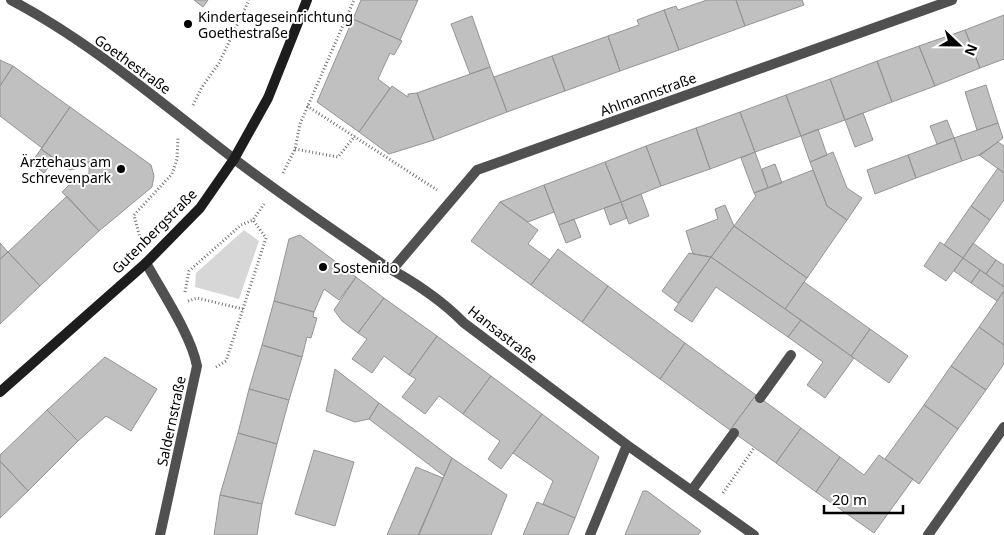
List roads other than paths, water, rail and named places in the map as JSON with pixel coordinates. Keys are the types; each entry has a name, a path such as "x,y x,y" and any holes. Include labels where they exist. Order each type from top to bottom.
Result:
{"main road":[{"name":"Gutenbergstraße","path":"0,392 146,263 200,208 234,159 268,98 306,0"}],"street":[{"name":"Goethestraße","path":"11,0 92,52 175,112 234,159"},
{"name":"Ahlmannstraße","path":"392,270 477,170 952,0"},
{"name":"Hansastraße","path":"234,159 448,307 464,324 754,535"},
{"name":"Saldernstraße","path":"146,263 195,355 195,378 160,535"},
{"path":"760,398 792,355"},
{"path":"928,535 1004,427"},
{"path":"692,490 734,433"},
{"path":"590,535 628,445"}],"place":[{"name":"Kindertageseinrichtung Goethestraße","path":"188,24"},
{"name":"Ärztehaus am Schrevenpark","path":"121,169"},
{"name":"Sostenido","path":"323,267"}]}
